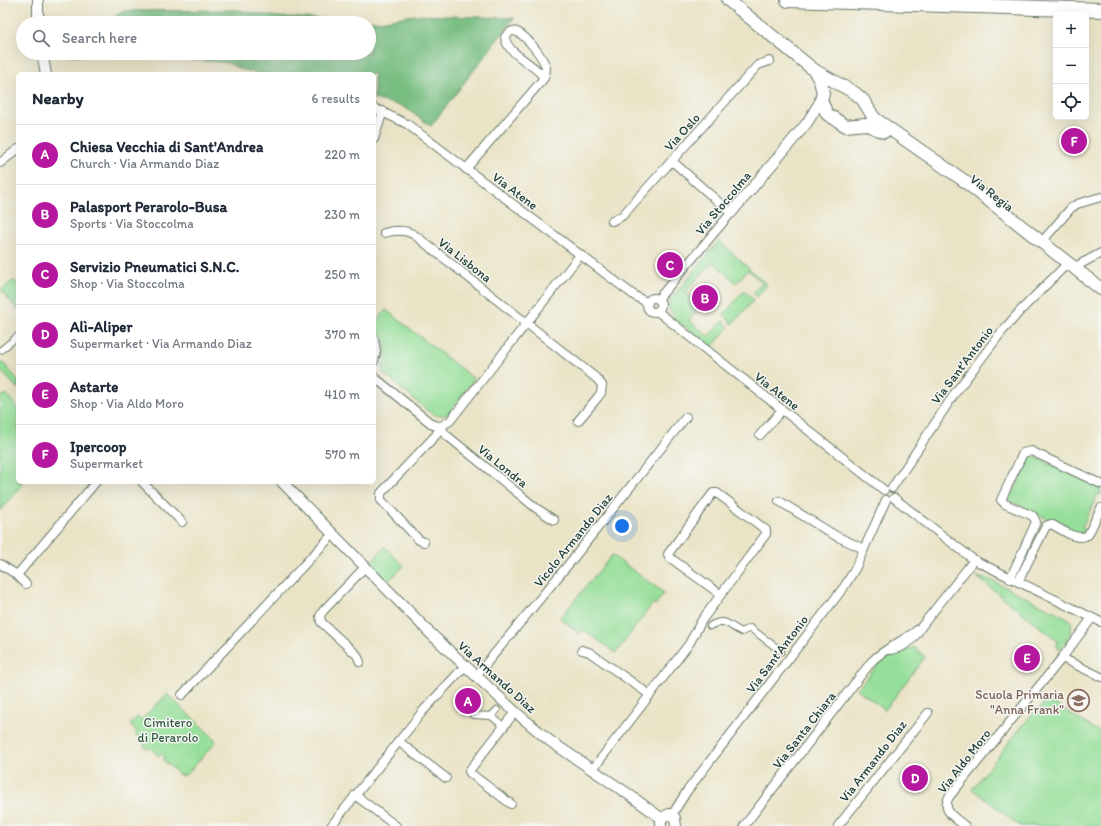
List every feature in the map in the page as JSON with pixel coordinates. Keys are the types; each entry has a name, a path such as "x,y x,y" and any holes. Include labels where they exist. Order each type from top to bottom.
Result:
{"highway":[{"path":"788,0 1101,10"}],"main road":[{"name":"Via Regia","path":"728,0 814,70 840,85 847,87 859,96 874,118 963,180 1046,246 1101,297"},
{"name":"Via Regia","path":"814,70 820,82 824,110 832,119 846,126 872,126 884,132 974,196 1069,268 1101,289"},
{"path":"822,96 830,86 840,85"},
{"path":"859,125 867,114 867,107"}],"street":[{"path":"38,0 38,16"},
{"path":"466,169 544,78 546,69 539,54 521,33 514,31 508,33 505,37 506,42 510,47 529,65 538,70 544,78"},
{"path":"43,60 46,72"},
{"name":"Via Oslo","path":"612,221 622,216 758,65 763,62 770,61"},
{"name":"Via Stoccolma","path":"658,299 807,123 822,96"},
{"name":"Via Atene","path":"376,109 407,124 634,296 648,303 650,310 657,311 782,410 888,489"},
{"path":"376,133 383,112"},
{"path":"807,123 819,117 832,119"},
{"path":"0,162 16,150"},
{"path":"672,161 731,213"},
{"path":"1046,246 1046,237 1071,208 1101,197"},
{"name":"Via Lisbona","path":"384,233 393,230 411,233 600,382 601,393 578,421"},
{"name":"Via Sant'Antonio","path":"888,489 955,393 1000,334 1036,294 1069,268 1101,253"},
{"path":"424,542 419,540 383,503 380,497 383,490 431,440 441,426 450,421 580,255"},
{"path":"648,303 652,298 658,299 662,306 657,311"},
{"path":"1,350 16,338"},
{"name":"Via Londra","path":"376,379 433,425 441,426 445,434 536,508 554,520"},
{"path":"760,435 782,410"},
{"name":"Vicolo Armando Diaz","path":"476,676 577,554 686,417"},
{"path":"1014,581 1036,522 1034,516 1005,504 1001,500 1023,453 1031,451 1101,484"},
{"path":"18,575 94,484"},
{"path":"144,484 182,522"},
{"name":"Via Armando Diaz","path":"284,484 431,634 516,712 550,741 593,770 661,822 665,815 672,815"},
{"path":"888,489 896,492 894,498 892,500 886,500 883,497 888,489"},
{"path":"593,770 689,644 696,630 720,594 767,532 717,493 713,493 668,554 669,557 720,594"},
{"path":"894,498 974,560 1014,581 1101,622"},
{"name":"Via Sant'Antonio","path":"672,815 687,792 844,587 864,549 886,500"},
{"path":"779,501 836,536 864,549"},
{"path":"1014,581 1046,526 1051,524 1076,537 1085,538 1088,535 1101,508"},
{"path":"182,695 333,534"},
{"name":"Via Santa Chiara","path":"744,826 872,661 885,651 895,650 916,637 921,627 974,560"},
{"path":"0,564 18,575 26,584"},
{"path":"360,662 357,655 321,622 320,616 323,610 366,566"},
{"name":"Via Aldo Moro","path":"965,826 949,814 946,805 949,797 1062,658 1092,618"},
{"path":"710,626 720,622 729,623 742,632 750,628 781,651"},
{"path":"582,650 589,652 650,695"},
{"path":"1062,658 1101,677"},
{"path":"331,826 430,702 465,666"},
{"path":"491,716 497,710"},
{"path":"510,804 470,774 469,771 516,712"},
{"name":"Via Armando Diaz","path":"838,826 928,713"},
{"path":"473,715 491,716 501,724"},
{"path":"398,741 446,778"},
{"path":"355,795 396,826"},
{"path":"672,815 677,822 676,826"}],"green space":[{"path":"237,10 271,16 116,16 123,11"},
{"path":"414,15 514,18 431,126 402,106 376,100 376,72 253,72 240,69 228,63 195,60 376,60 376,21"},
{"path":"719,241 767,285 757,297 753,293 762,283 748,270 736,283 713,262 685,292 701,306 689,320 708,336 723,321 729,327 712,347 674,318 668,306 670,300"},
{"path":"14,280 16,282 16,308 1,290"},
{"path":"744,291 754,300 732,324 724,314"},
{"path":"386,310 474,379 448,414 438,416 429,412 383,373 386,348 376,328 376,322"},
{"path":"2,362 16,378 16,387 0,370 0,364"},
{"path":"6,394 16,406 16,484 22,484 0,511 0,398"},
{"path":"1028,455 1031,455 1101,488 1101,495 1098,494 1082,527 1087,530 1082,534 1008,500 1007,491 1013,494 1029,462 1023,459"},
{"path":"385,547 404,566 388,581 370,562"},
{"path":"612,555 664,593 655,605 653,603 616,653 584,630 580,634 560,618"},
{"path":"977,577 991,580 1068,618 1072,624 1071,635 1059,650 1056,646 1058,641"},
{"path":"914,647 925,657 885,710 857,689 882,660"},
{"name":"Cimitero di Perarolo","path":"167,694 215,739 215,743 185,776 181,776 163,760 165,757 162,754 159,756 149,747 147,749 144,746 145,743 135,734 137,732 130,725 137,717 141,720"},
{"path":"1047,699 1101,733 1101,826 1020,826 972,789 1036,709 1039,710"}],"place":[{"name":"Ipercoop","path":"1074,141"},
{"name":"Servizio Pneumatici S.N.C.","path":"670,265"},
{"name":"Palasport Perarolo-Busa","path":"705,298"},
{"name":"Astarte","path":"1027,658"},
{"name":"Chiesa Vecchia di Sant'Andrea","path":"468,701"},
{"name":"Scuola Primaria \"Anna Frank\"","path":"1079,701"},
{"name":"Alì-Aliper","path":"915,778"}]}
